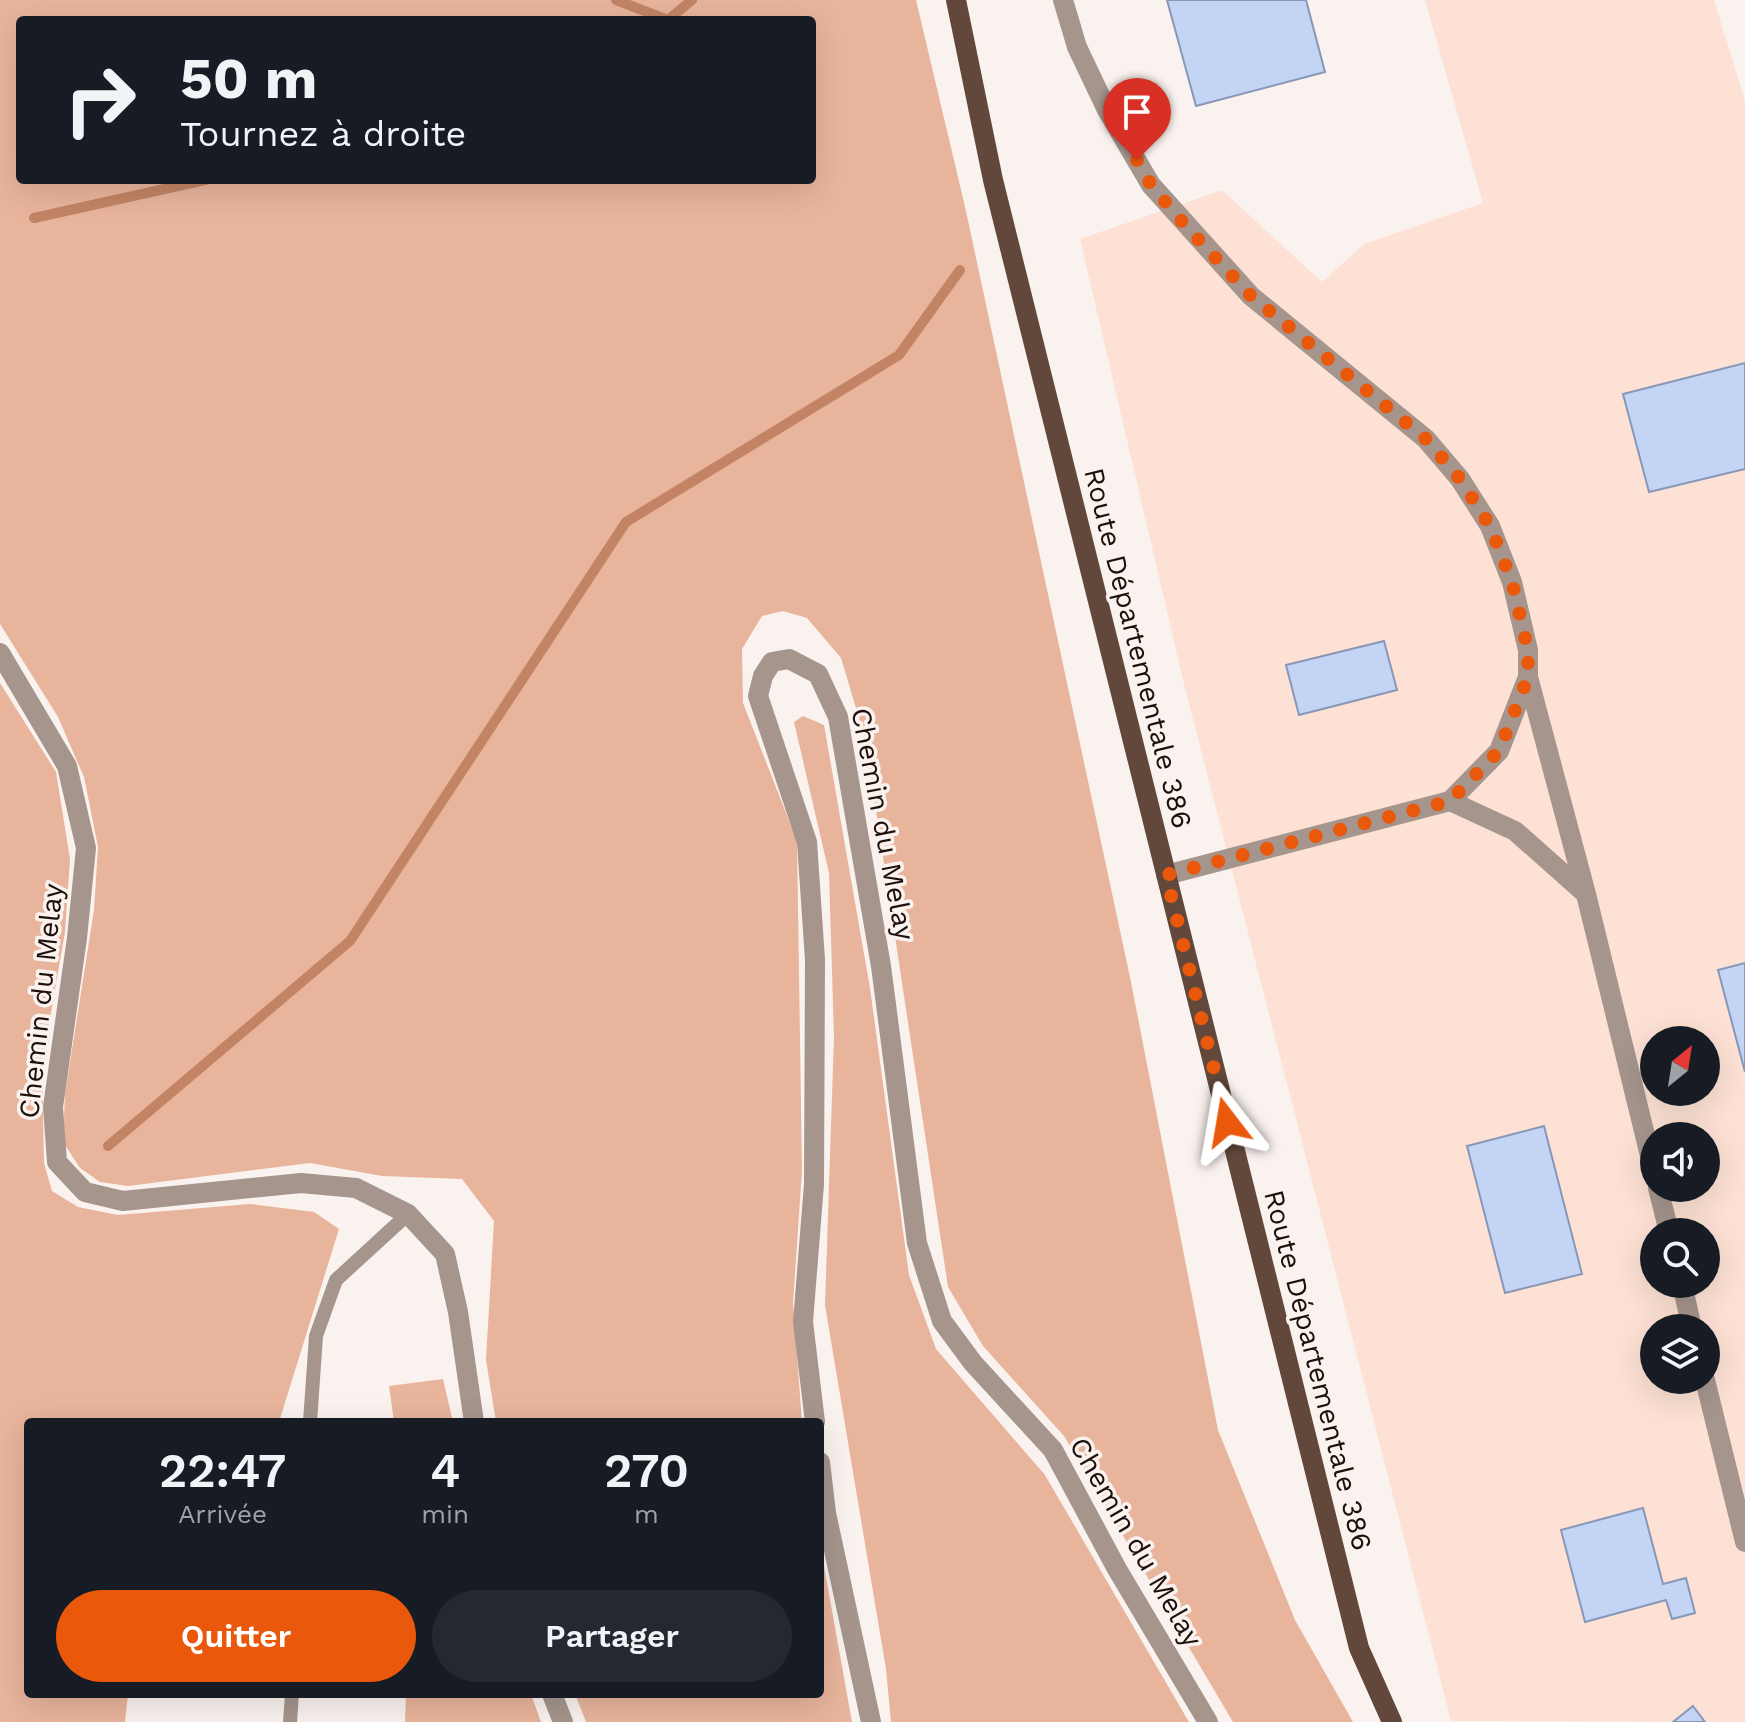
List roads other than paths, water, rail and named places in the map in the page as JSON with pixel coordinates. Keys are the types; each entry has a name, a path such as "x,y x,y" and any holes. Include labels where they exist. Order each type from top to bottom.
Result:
{"main road":[{"name":"Route Départementale 386","path":"956,0 993,180 1359,1648 1392,1722"}],"street":[{"path":"1063,0 1077,47 1107,110 1151,185 1251,296 1426,439 1460,479 1490,526 1512,582 1528,650 1528,677 1586,894 1642,1122"},
{"name":"Chemin du Melay","path":"0,653 67,766 86,848 77,938 53,1107 57,1162 85,1192 123,1201 301,1183 356,1188 408,1214 445,1254 458,1312 473,1418"},
{"name":"Chemin du Melay","path":"815,1418 803,1322 814,1184 815,960 807,842 758,696 763,676 772,662 789,659 818,674 838,717 881,966 917,1243 942,1321 973,1363 1053,1450 1117,1569 1208,1722"},
{"path":"1166,875 1450,801 1499,751 1528,677"},
{"path":"1450,801 1515,831 1586,894"},
{"path":"1708,1394 1745,1542"},
{"path":"824,1496 871,1722"},
{"path":"554,1698 563,1722"}],"lane":[{"path":"310,1418 316,1336 336,1280 408,1214"},
{"path":"290,1722 292,1698"}],"waterway":[{"path":"616,0 658,16"},
{"path":"673,16 692,0"},
{"path":"34,218 187,184"},
{"path":"108,1146 350,941 626,522 899,355 960,270"}]}
